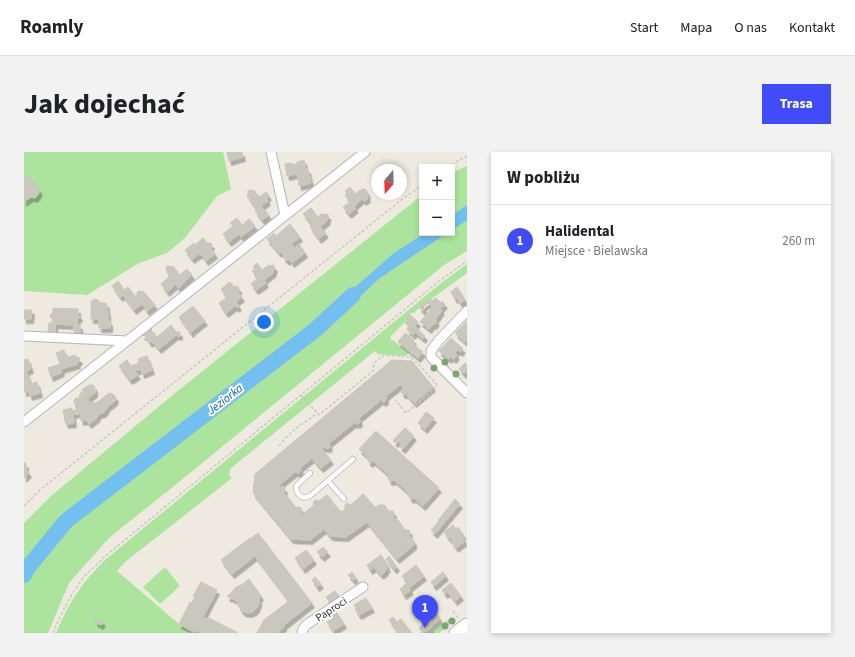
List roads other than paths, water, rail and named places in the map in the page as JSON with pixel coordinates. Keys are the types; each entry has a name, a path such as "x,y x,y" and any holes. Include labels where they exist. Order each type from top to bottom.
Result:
{"street":[{"path":"270,152 285,216"},
{"path":"24,422 365,152"},
{"path":"467,311 439,340 431,351 431,357 467,393"},
{"path":"24,336 127,341"},
{"name":"Paproci","path":"302,633 306,625 363,587"},
{"path":"456,633 463,622"}],"lane":[{"path":"310,473 296,486 297,492 304,498 310,496 352,459"},
{"path":"328,481 344,499"}],"water":[{"path":"467,205 467,220 455,228 455,214"},
{"path":"420,236 443,236 380,278 343,312 330,308 345,296 394,253"}],"waterway":[{"name":"Jeziorka","path":"24,575 26,570 66,521 315,330 353,295"}],"place":[{"name":"Halidental","path":"425,628"}]}
